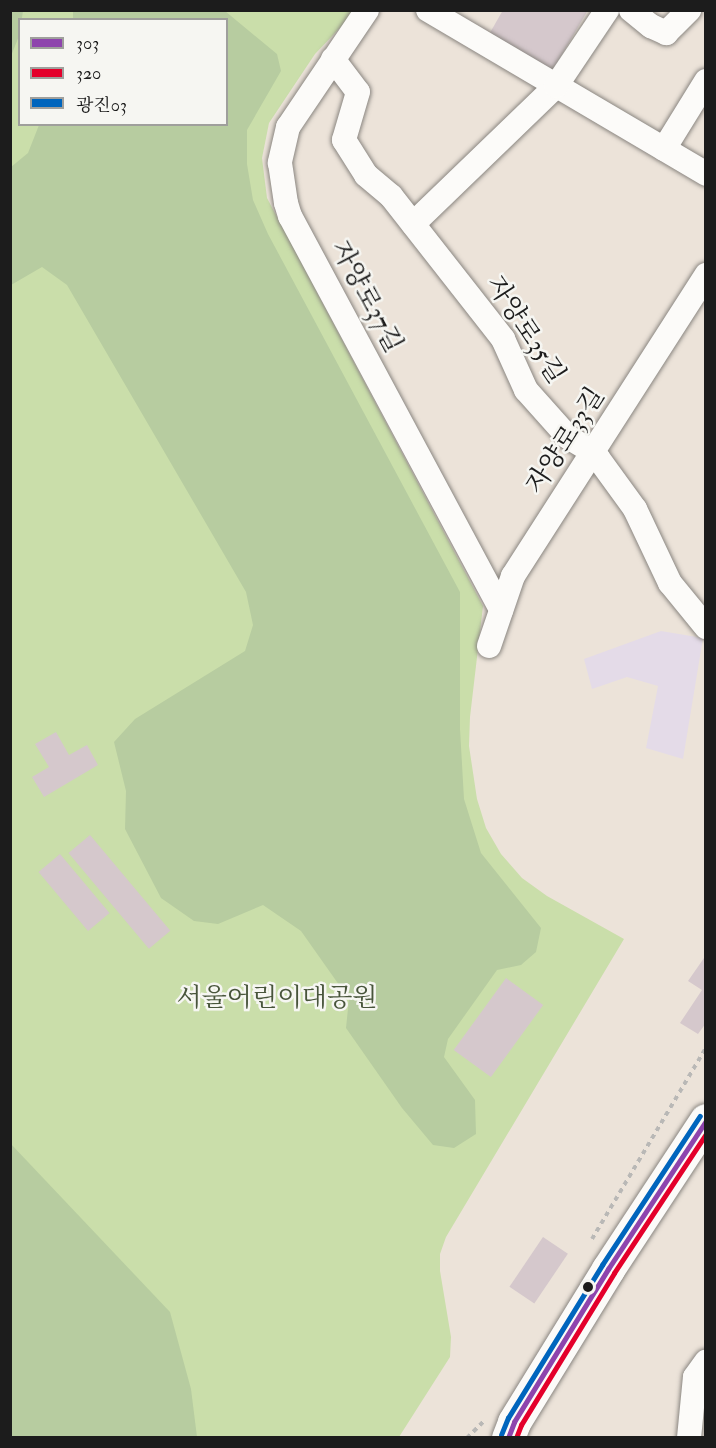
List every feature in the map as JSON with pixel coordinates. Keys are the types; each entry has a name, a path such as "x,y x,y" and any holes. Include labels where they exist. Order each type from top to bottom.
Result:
{"main road":[{"path":"508,1437 514,1422 608,1269 705,1120"}],"street":[{"name":"자양로37길","path":"367,10 293,117 284,138 280,169 285,203 501,610"},
{"path":"429,10 705,174"},
{"path":"413,224 556,86 607,10"},
{"path":"631,10 651,26 666,33 689,10"},
{"name":"자양로35길","path":"333,59 358,92 344,140 366,175 391,196 503,339 526,390 568,436 593,452 635,509 670,583 705,627"},
{"path":"664,149 705,81"},
{"name":"자양로33길","path":"489,646 513,576 705,275"},
{"path":"689,1437 695,1377 705,1362"}],"shaded area":[{"path":"661,631 703,638 683,759 646,748 658,686 627,677 592,689 584,659"}],"green space":[{"path":"11,10 23,11 22,18 18,18 18,38 11,56"},
{"name":"서울어린이대공원","path":"11,11 356,11 315,54 269,123 262,158 267,198 483,606 470,717 469,746 477,799 486,828 501,854 522,878 547,896 624,939 446,1237 440,1254 440,1271 451,1337 450,1357 399,1437 11,1437"},
{"path":"73,11 225,11 277,54 281,71 247,130 247,164 253,200 268,234 460,592 460,729 464,799 481,853 541,928 536,952 521,965 497,970 448,1039 444,1057 475,1100 476,1134 454,1148 433,1145 402,1108 346,1028 349,999 301,931 263,905 218,924 194,921 161,898 125,829 126,791 114,742 135,719 245,651 253,625 246,592 67,285 42,267 11,285 11,167 28,153 39,126 228,126 228,18 73,18"},
{"path":"10,1143 170,1312 191,1389 197,1437 11,1437"}],"building":[{"path":"503,10 588,10 550,75 487,38"},
{"path":"56,732 69,755 87,745 98,765 44,797 32,777 49,767 35,744"},
{"path":"90,835 170,931 149,949 69,853"},
{"path":"60,854 109,913 88,931 39,872"},
{"path":"704,958 706,1023 698,1034 680,1023 702,990 688,981"},
{"path":"506,978 543,1005 491,1077 454,1050"},
{"path":"543,1237 568,1254 534,1304 509,1287"}],"transit line":[{"name":"광진03","path":"501,1435 508,1418 602,1265 700,1116"},
{"name":"303","path":"508,1438 514,1422 608,1269 706,1121"},
{"name":"320","path":"516,1438 521,1425 614,1273 706,1134"}]}
